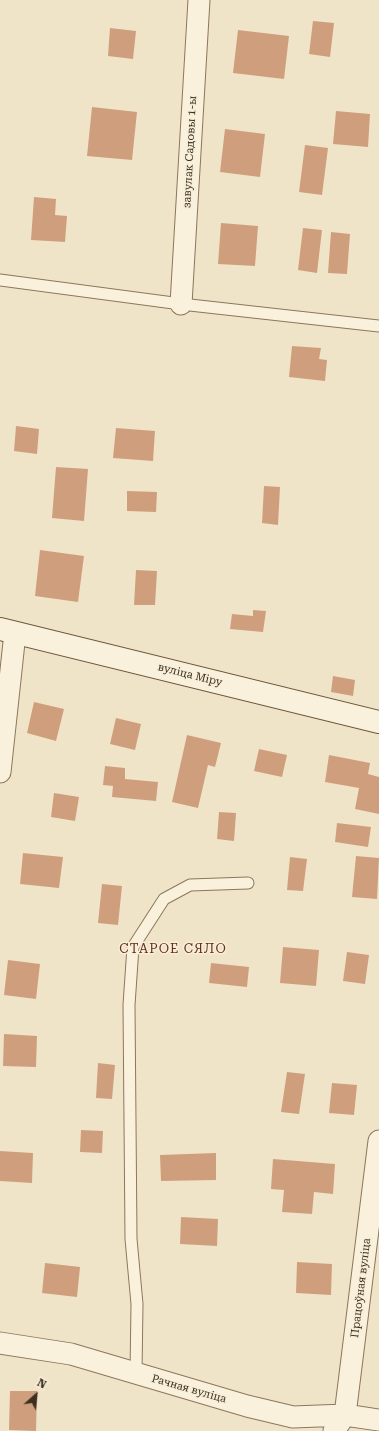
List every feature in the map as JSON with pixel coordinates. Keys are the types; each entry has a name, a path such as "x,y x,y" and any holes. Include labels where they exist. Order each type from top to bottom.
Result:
{"street":[{"name":"завулак Садовы 1-ы","path":"181,304 199,0"},
{"name":"вуліца Міру","path":"8,631 379,722"},
{"path":"0,772 8,631"},
{"name":"Працоўная вуліца","path":"340,1423 379,1141"},
{"name":"Рачная вуліца","path":"0,1343 71,1354 247,1406 293,1417 340,1423 379,1420"}],"lane":[{"path":"0,280 181,304 379,326"},
{"path":"136,1373 137,1304 131,1239 128,1005 133,946 164,899 190,885 248,883"}],"building":[{"path":"313,21 334,23 330,57 309,54"},
{"path":"110,28 136,31 133,59 108,56"},
{"path":"238,30 289,36 284,79 233,73"},
{"path":"92,107 137,112 132,160 87,156"},
{"path":"336,111 370,114 368,147 333,144"},
{"path":"225,129 265,134 260,177 220,172"},
{"path":"305,145 328,148 322,195 299,192"},
{"path":"34,197 56,199 55,215 67,216 65,242 31,240"},
{"path":"221,223 258,226 255,266 218,264"},
{"path":"303,228 322,230 317,273 298,270"},
{"path":"331,232 350,234 347,274 328,273"},
{"path":"292,346 321,348 319,359 327,360 325,381 289,377"},
{"path":"16,426 39,429 37,454 14,451"},
{"path":"116,428 155,431 153,461 113,458"},
{"path":"56,467 88,469 84,521 52,518"},
{"path":"264,486 280,487 278,525 262,523"},
{"path":"127,491 157,492 156,512 127,511"},
{"path":"40,550 84,556 78,602 35,596"},
{"path":"136,570 157,571 155,605 134,605"},
{"path":"253,610 266,611 263,632 230,629 232,614 253,616"},
{"path":"333,676 355,680 353,696 331,692"},
{"path":"34,702 64,709 56,741 27,733"},
{"path":"116,718 141,724 135,750 110,744"},
{"path":"187,735 221,743 215,767 208,765 198,808 172,802"},
{"path":"259,749 287,755 282,777 254,771"},
{"path":"329,755 370,763 368,774 379,777 379,814 355,809 359,788 325,782"},
{"path":"105,766 125,768 125,779 158,782 156,801 112,797 113,786 103,785"},
{"path":"54,793 79,797 75,821 51,817"},
{"path":"219,812 236,813 234,841 217,839"},
{"path":"337,823 371,827 368,847 335,842"},
{"path":"23,853 63,857 59,888 20,884"},
{"path":"356,856 379,858 377,899 352,897"},
{"path":"290,857 307,859 303,891 287,890"},
{"path":"102,884 122,886 118,925 98,923"},
{"path":"283,947 319,950 316,986 280,983"},
{"path":"347,952 369,955 365,984 343,981"},
{"path":"8,960 40,964 36,999 4,995"},
{"path":"211,963 249,967 247,987 209,983"},
{"path":"4,1034 37,1036 36,1067 3,1066"},
{"path":"98,1063 115,1065 112,1099 96,1098"},
{"path":"287,1072 305,1074 299,1114 281,1112"},
{"path":"332,1083 357,1085 354,1115 329,1113"},
{"path":"81,1130 103,1131 102,1153 80,1152"},
{"path":"0,1151 33,1153 32,1183 0,1181"},
{"path":"216,1153 216,1180 161,1181 160,1155"},
{"path":"273,1159 335,1164 333,1194 314,1192 312,1214 282,1212 284,1190 271,1189"},
{"path":"181,1217 218,1219 217,1246 180,1244"},
{"path":"297,1262 332,1264 331,1295 296,1293"},
{"path":"45,1263 80,1267 77,1297 42,1293"},
{"path":"10,1391 37,1391 36,1431 9,1430"}],"district":[{"name":"СТАРОЕ СЯЛО","path":"173,949"}]}
